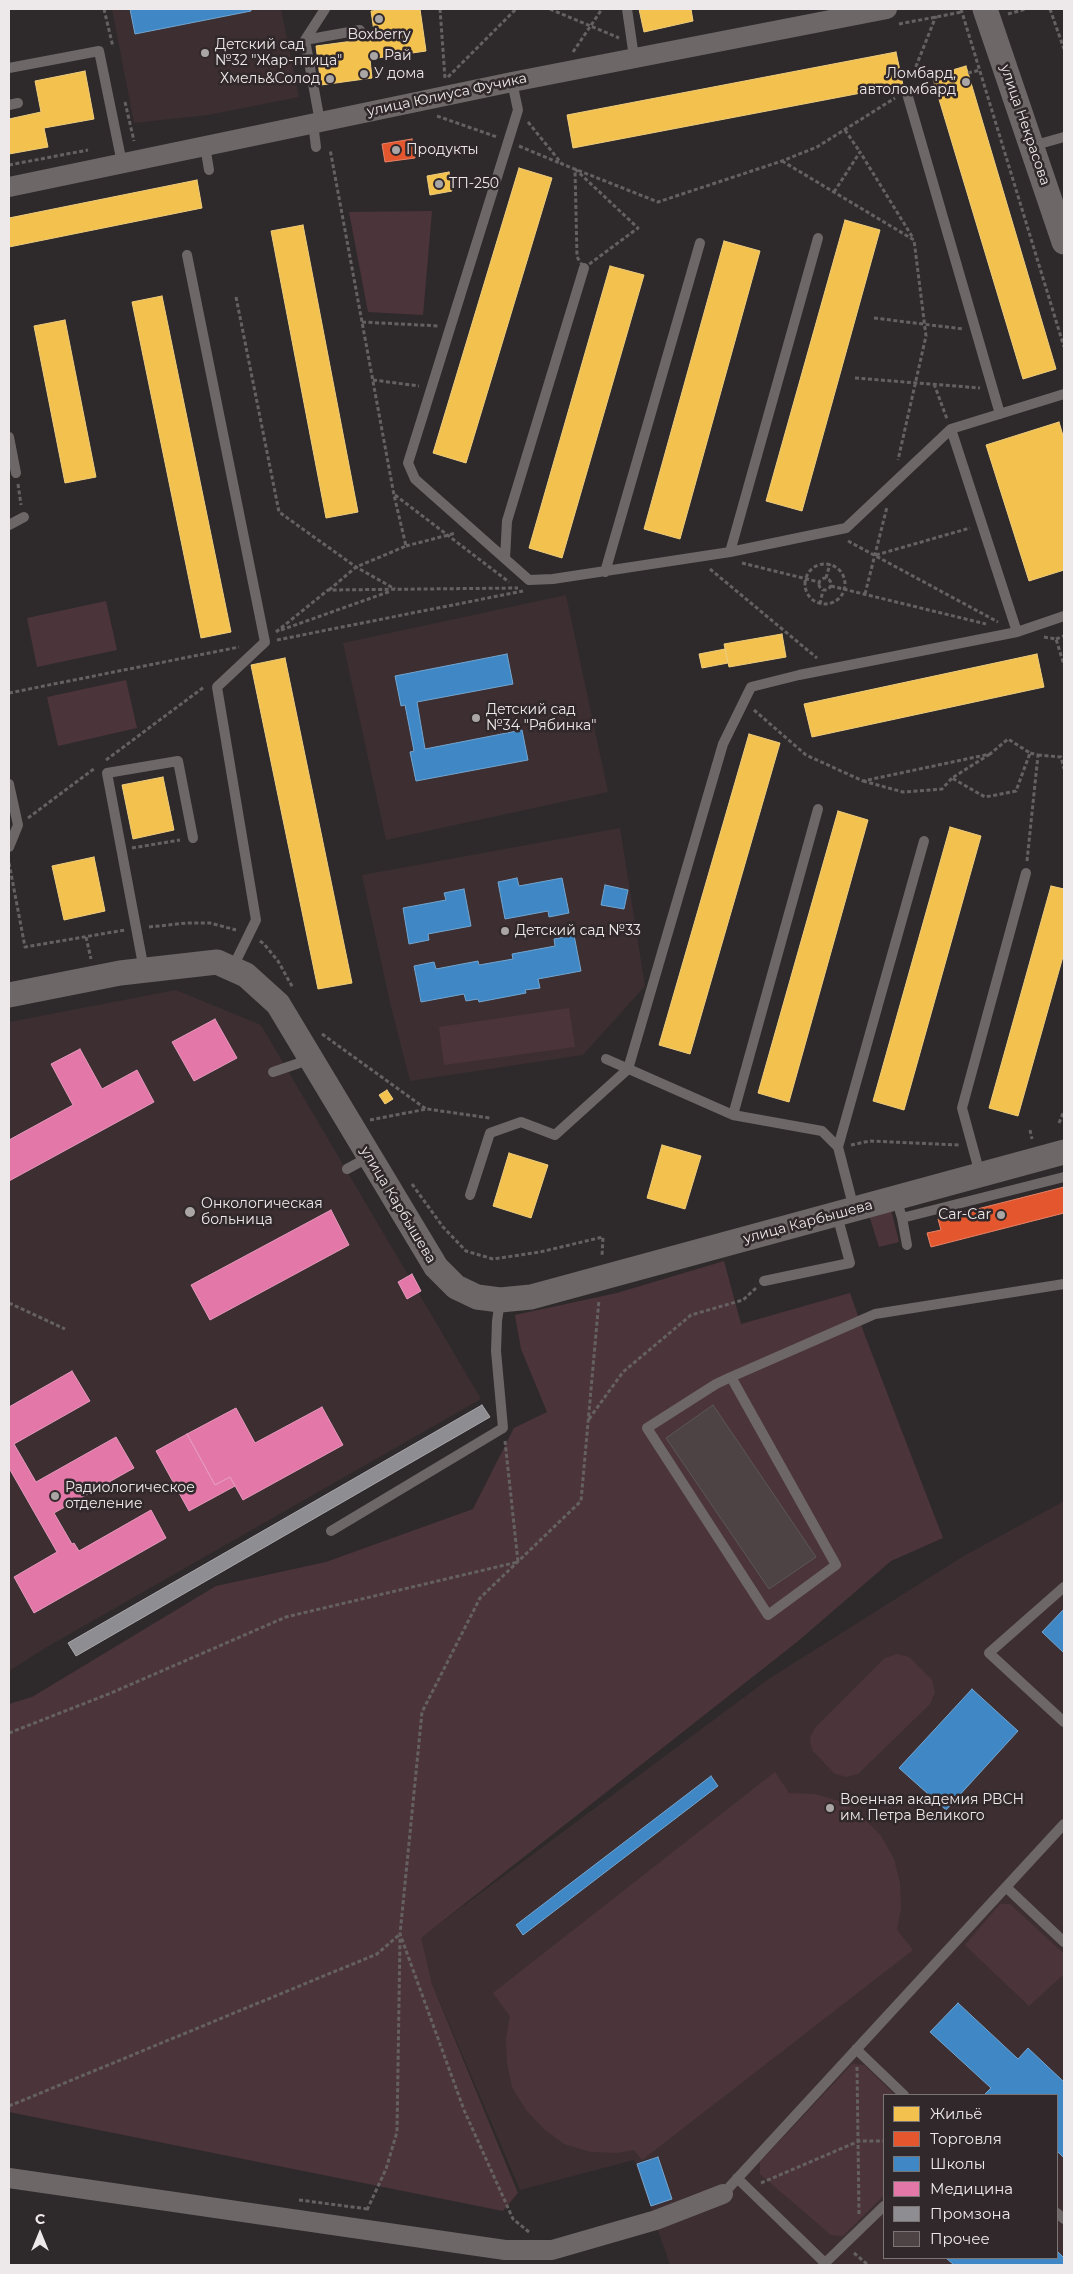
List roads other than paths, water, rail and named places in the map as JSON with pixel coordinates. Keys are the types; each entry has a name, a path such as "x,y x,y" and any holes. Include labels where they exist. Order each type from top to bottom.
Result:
{"street":[{"name":"улица Юлиуса Фучика","path":"9,187 512,82 633,50 887,9"},
{"name":"улица Некрасова","path":"995,12 1032,146 1064,242"},
{"name":"улица Карбышева","path":"9,995 120,973 217,962 246,975 278,1004 436,1267 456,1286 477,1296 500,1300 532,1296 846,1212 899,1208 980,1175 1064,1152"},
{"path":"9,2178 505,2250 552,2250 670,2216 722,2194"}],"lane":[{"path":"316,147 317,123 305,40 326,9"},
{"path":"626,9 633,50"},
{"path":"305,40 360,30"},
{"path":"9,68 99,51 122,163"},
{"path":"512,82 518,110 408,463 415,479 529,580 605,572 730,552 846,528 951,429 1064,394"},
{"path":"906,90 1000,414"},
{"path":"1032,146 1064,137"},
{"path":"205,146 209,170"},
{"path":"730,552 818,238"},
{"path":"605,572 700,243"},
{"path":"187,255 265,642 217,687 256,920 232,969"},
{"path":"505,559 507,521 584,268"},
{"path":"951,429 1017,632"},
{"path":"9,437 16,473"},
{"path":"9,525 24,517"},
{"path":"470,1195 490,1133 521,1122 555,1135 628,1069 723,744 751,687 830,669 1017,632 1064,616"},
{"path":"144,971 107,773 178,761 193,838"},
{"path":"9,784 18,826 9,847"},
{"path":"733,1116 818,809"},
{"path":"764,1281 850,1263 838,1147 924,841"},
{"path":"980,1175 962,1108 1026,873"},
{"path":"273,1072 311,1060"},
{"path":"606,1060 733,1116 822,1131 838,1147"},
{"path":"347,1169 369,1157"},
{"path":"907,1245 899,1208 1064,1177"},
{"path":"731,1377 836,1565 768,1615 647,1428 716,1384 731,1377 875,1314 1064,1284"},
{"path":"331,1531 504,1428 496,1351 500,1300"},
{"path":"1064,1587 988,1653 1064,1722"},
{"path":"722,2194 1064,1824"},
{"path":"1006,1887 1064,1942"},
{"path":"856,2049 903,2094"},
{"path":"738,2178 824,2264 883,2207"}],"place":[{"name":"Boxberry","path":"379,19"},
{"name":"Детский сад №32 \"Жар-птица\"","path":"205,53"},
{"name":"Рай","path":"374,56"},
{"name":"У дома","path":"364,74"},
{"name":"Хмель&Солод","path":"330,79"},
{"name":"Ломбард, автоломбард","path":"966,82"},
{"name":"Продукты","path":"396,150"},
{"name":"ТП-250","path":"439,184"},
{"name":"Детский сад №34 \"Рябинка\"","path":"476,718"},
{"name":"Детский сад №33","path":"505,931"},
{"name":"Онкологическая больница","path":"190,1212"},
{"name":"Car-Car","path":"1001,1215"},
{"name":"Радиологическое отделение","path":"55,1496"},
{"name":"Военная академия РВСН им. Петра Великого","path":"830,1808"}]}
